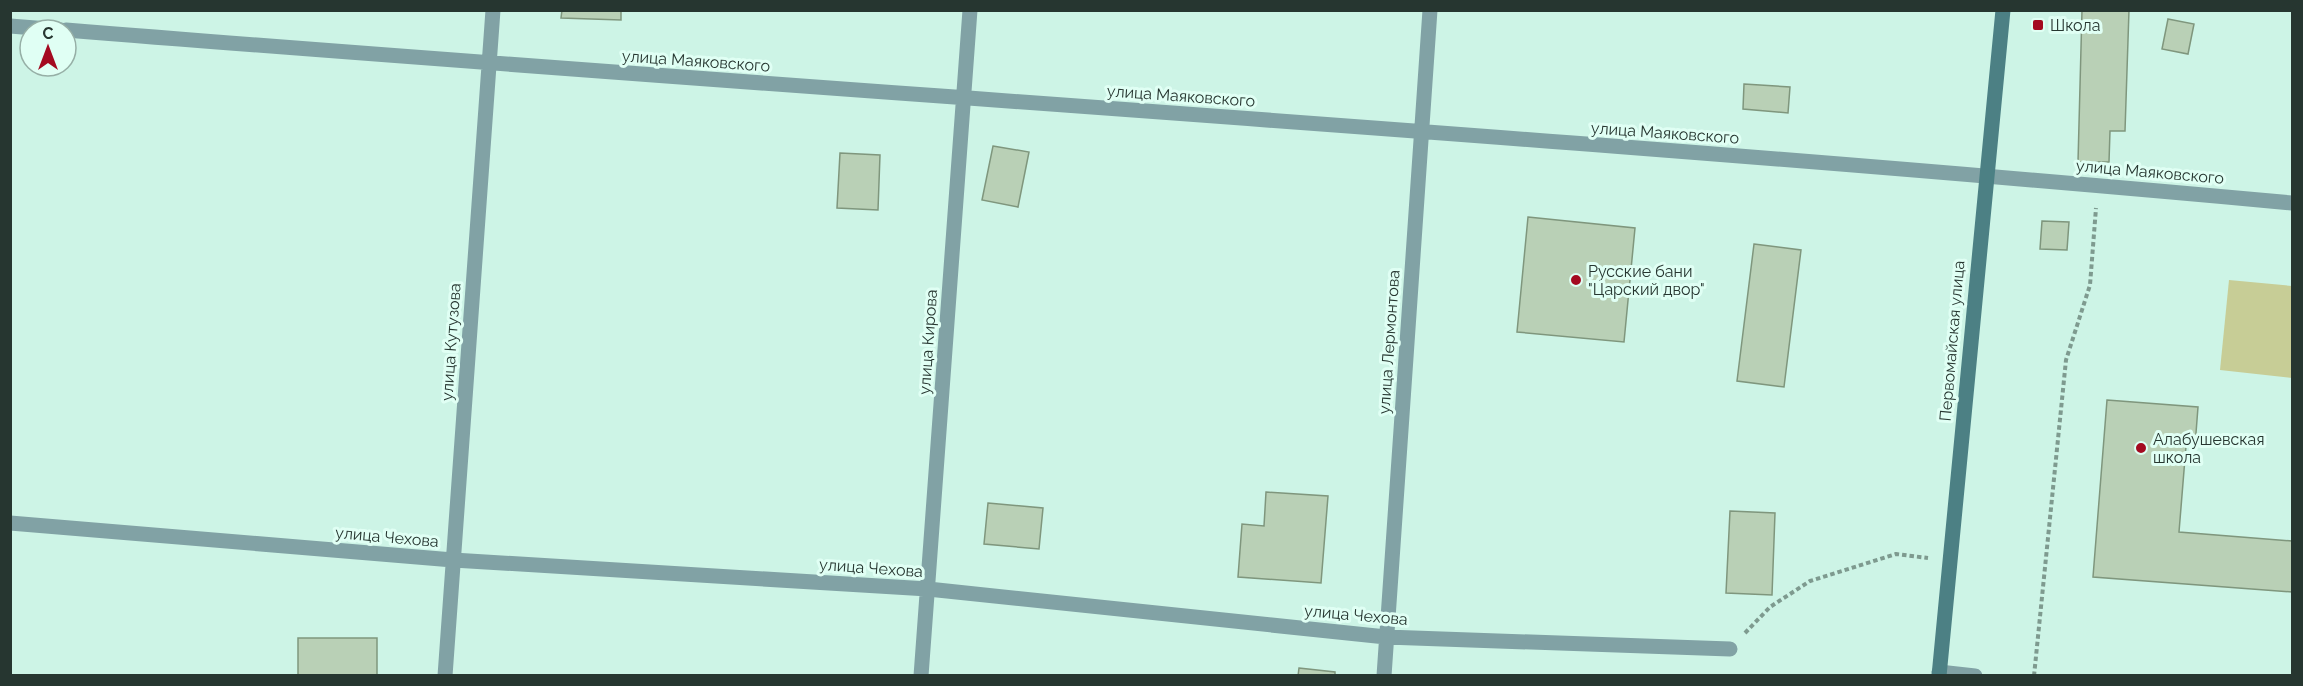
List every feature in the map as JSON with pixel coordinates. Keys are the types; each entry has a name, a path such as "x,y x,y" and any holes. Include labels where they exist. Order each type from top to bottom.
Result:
{"street":[{"name":"улица Кутузова","path":"445,675 493,10"},
{"name":"улица Кирова","path":"921,675 970,10"},
{"name":"улица Лермонтова","path":"1384,675 1430,10"},
{"name":"Первомайская улица","path":"1939,674 1985,175 2003,10"},
{"name":"улица Маяковского","path":"78,31 489,64 1985,175 2292,203"},
{"name":"улица Чехова","path":"10,523 453,560 928,589 1386,637 1730,649"},
{"path":"1939,674 1975,675"}],"path":[{"path":"2034,675 2066,360 2090,285 2099,185"},
{"path":"1730,649 1770,607 1810,581 1896,554 1949,560"}],"green space":[{"path":"2229,280 2292,286 2292,378 2220,370"}],"building":[{"path":"562,10 621,10 621,20 561,18"},
{"path":"2082,10 2129,10 2125,131 2110,131 2109,162 2078,162"},
{"path":"2168,19 2194,24 2188,54 2162,49"},
{"path":"1744,84 1790,87 1788,113 1743,109"},
{"path":"993,146 1029,152 1018,207 982,200"},
{"path":"840,153 880,155 878,210 837,208"},
{"name":"Русские бани \"Царский двор\"","path":"1528,217 1635,228 1624,342 1517,332"},
{"path":"2042,221 2069,222 2067,250 2040,249"},
{"path":"1754,244 1801,250 1784,387 1737,381"},
{"path":"2107,400 2198,407 2195,446 2186,446 2179,532 2292,541 2292,592 2093,577"},
{"path":"1266,492 1328,496 1321,583 1238,577 1242,524 1264,526"},
{"path":"988,503 1043,508 1039,549 984,544"},
{"path":"1730,511 1775,513 1772,595 1726,593"},
{"path":"298,638 377,638 377,676 298,676"},
{"path":"1299,668 1335,672 1335,676 1298,676"}],"place":[{"name":"Школа","path":"2038,25"},
{"name":"Русские бани \"Царский двор\"","path":"1576,280"},
{"name":"Алабушевская школа","path":"2141,448"}]}
